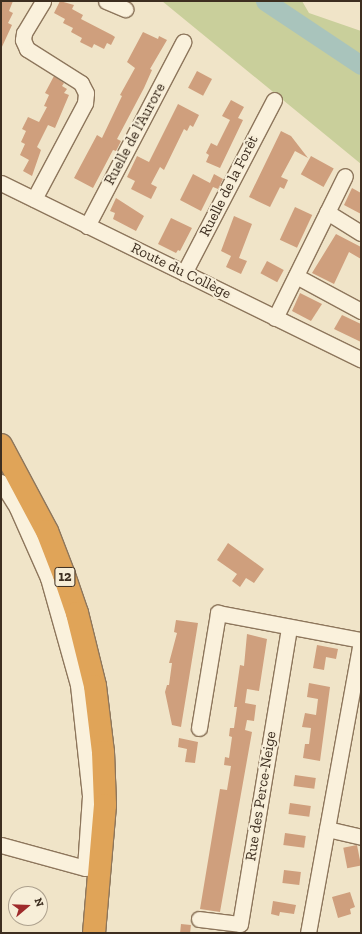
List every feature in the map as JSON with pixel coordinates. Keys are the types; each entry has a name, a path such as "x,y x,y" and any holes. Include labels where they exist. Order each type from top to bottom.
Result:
{"highway":[{"name":"12","path":"1,445 46,531 64,575 77,612 95,686 103,752 105,805 94,933"}],"street":[{"path":"34,199 85,103 86,93 81,83 27,48 23,40 24,33 43,1"},
{"path":"106,1 125,9"},
{"name":"Ruelle de l'Aurore","path":"87,226 183,42"},
{"name":"Ruelle de la Forêt","path":"184,273 274,100"},
{"path":"275,318 345,176"},
{"name":"Route du Collège","path":"1,182 87,226 361,359"},
{"path":"327,212 361,233"},
{"path":"296,276 361,311"},
{"path":"1,482 17,508 48,578 78,685 90,796 85,868 1,845"},
{"path":"199,728 218,613 361,640 308,933"},
{"name":"Rue des Perce-Neige","path":"199,919 240,924 289,627"},
{"path":"327,829 361,836"}],"green space":[{"path":"162,1 302,1 309,13 361,31 361,164"}],"building":[{"path":"1,1 13,1 9,11 13,13 8,23 12,25 1,49"},
{"path":"60,1 74,5 72,9 83,15 81,19 115,37 111,45 107,43 104,49 94,44 92,48 80,42 82,38 71,32 73,28 63,23 65,19 54,13"},
{"path":"143,32 158,39 159,36 167,40 150,69 152,70 144,88 117,139 121,141 116,151 113,150 93,188 74,178 97,135 102,138 122,96 120,95 135,68 127,62"},
{"path":"197,71 212,79 203,96 188,88"},
{"path":"54,76 64,83 62,86 67,89 64,93 69,95 55,128 48,125 37,147 41,150 32,176 23,171 29,160 20,155 25,144 21,142 26,131 22,129 28,117 39,122 47,107 44,106 49,95 45,93"},
{"path":"231,100 244,107 238,118 243,120 220,168 206,162 209,155 206,153 211,143 217,146 230,120 222,116"},
{"path":"178,104 199,115 193,127 190,125 187,131 184,129 164,170 160,167 151,184 157,187 151,199 131,189 135,181 127,177 137,156 149,162"},
{"path":"281,131 291,136 308,158 295,151 281,177 288,180 284,189 280,187 270,207 249,197"},
{"path":"311,156 334,169 324,187 301,174"},
{"path":"193,174 210,183 214,174 223,179 218,189 213,187 201,211 180,200"},
{"path":"352,188 361,193 361,214 344,205"},
{"path":"116,198 144,216 136,231 113,219 115,213 110,211"},
{"path":"295,207 312,215 297,248 280,240"},
{"path":"234,216 252,224 239,258 247,261 241,274 226,267 231,256 221,251"},
{"path":"171,218 192,228 180,251 178,250 176,253 158,244"},
{"path":"336,234 361,247 361,259 349,252 334,284 312,273"},
{"path":"267,261 284,270 277,282 260,273"},
{"path":"300,293 322,304 311,321 292,311"},
{"path":"342,315 361,324 361,342 334,329"},
{"path":"228,543 264,569 254,583 246,578 240,587 232,581 237,574 217,560"},
{"path":"176,620 198,623 181,727 172,725 165,692 167,685 169,685 172,663 169,663 177,633 174,632"},
{"path":"247,634 267,639 259,691 247,689 245,703 256,705 254,721 247,720 245,730 252,732 220,912 200,909 220,789 227,790 231,766 224,765 225,757 229,758 232,737 229,736 230,728 234,728 237,707 234,707 240,665 244,666"},
{"path":"317,645 338,649 336,659 326,657 324,670 313,668"},
{"path":"309,683 330,687 320,761 303,758 305,744 309,744 311,728 302,727 305,713 316,715 318,699 307,697"},
{"path":"179,738 198,742 195,763 185,762 187,749 178,747"},
{"path":"295,775 316,778 314,789 293,786"},
{"path":"290,803 311,806 309,817 288,814"},
{"path":"285,833 306,836 304,848 283,845"},
{"path":"357,845 361,866 347,868 343,848"},
{"path":"284,870 301,872 299,885 282,883"},
{"path":"350,892 355,907 350,909 351,914 338,918 332,897"},
{"path":"273,901 296,905 294,914 280,912 279,916 271,914"},
{"path":"181,924 191,925 190,933 180,933"}],"waterway":[{"path":"265,1 361,65"}]}
